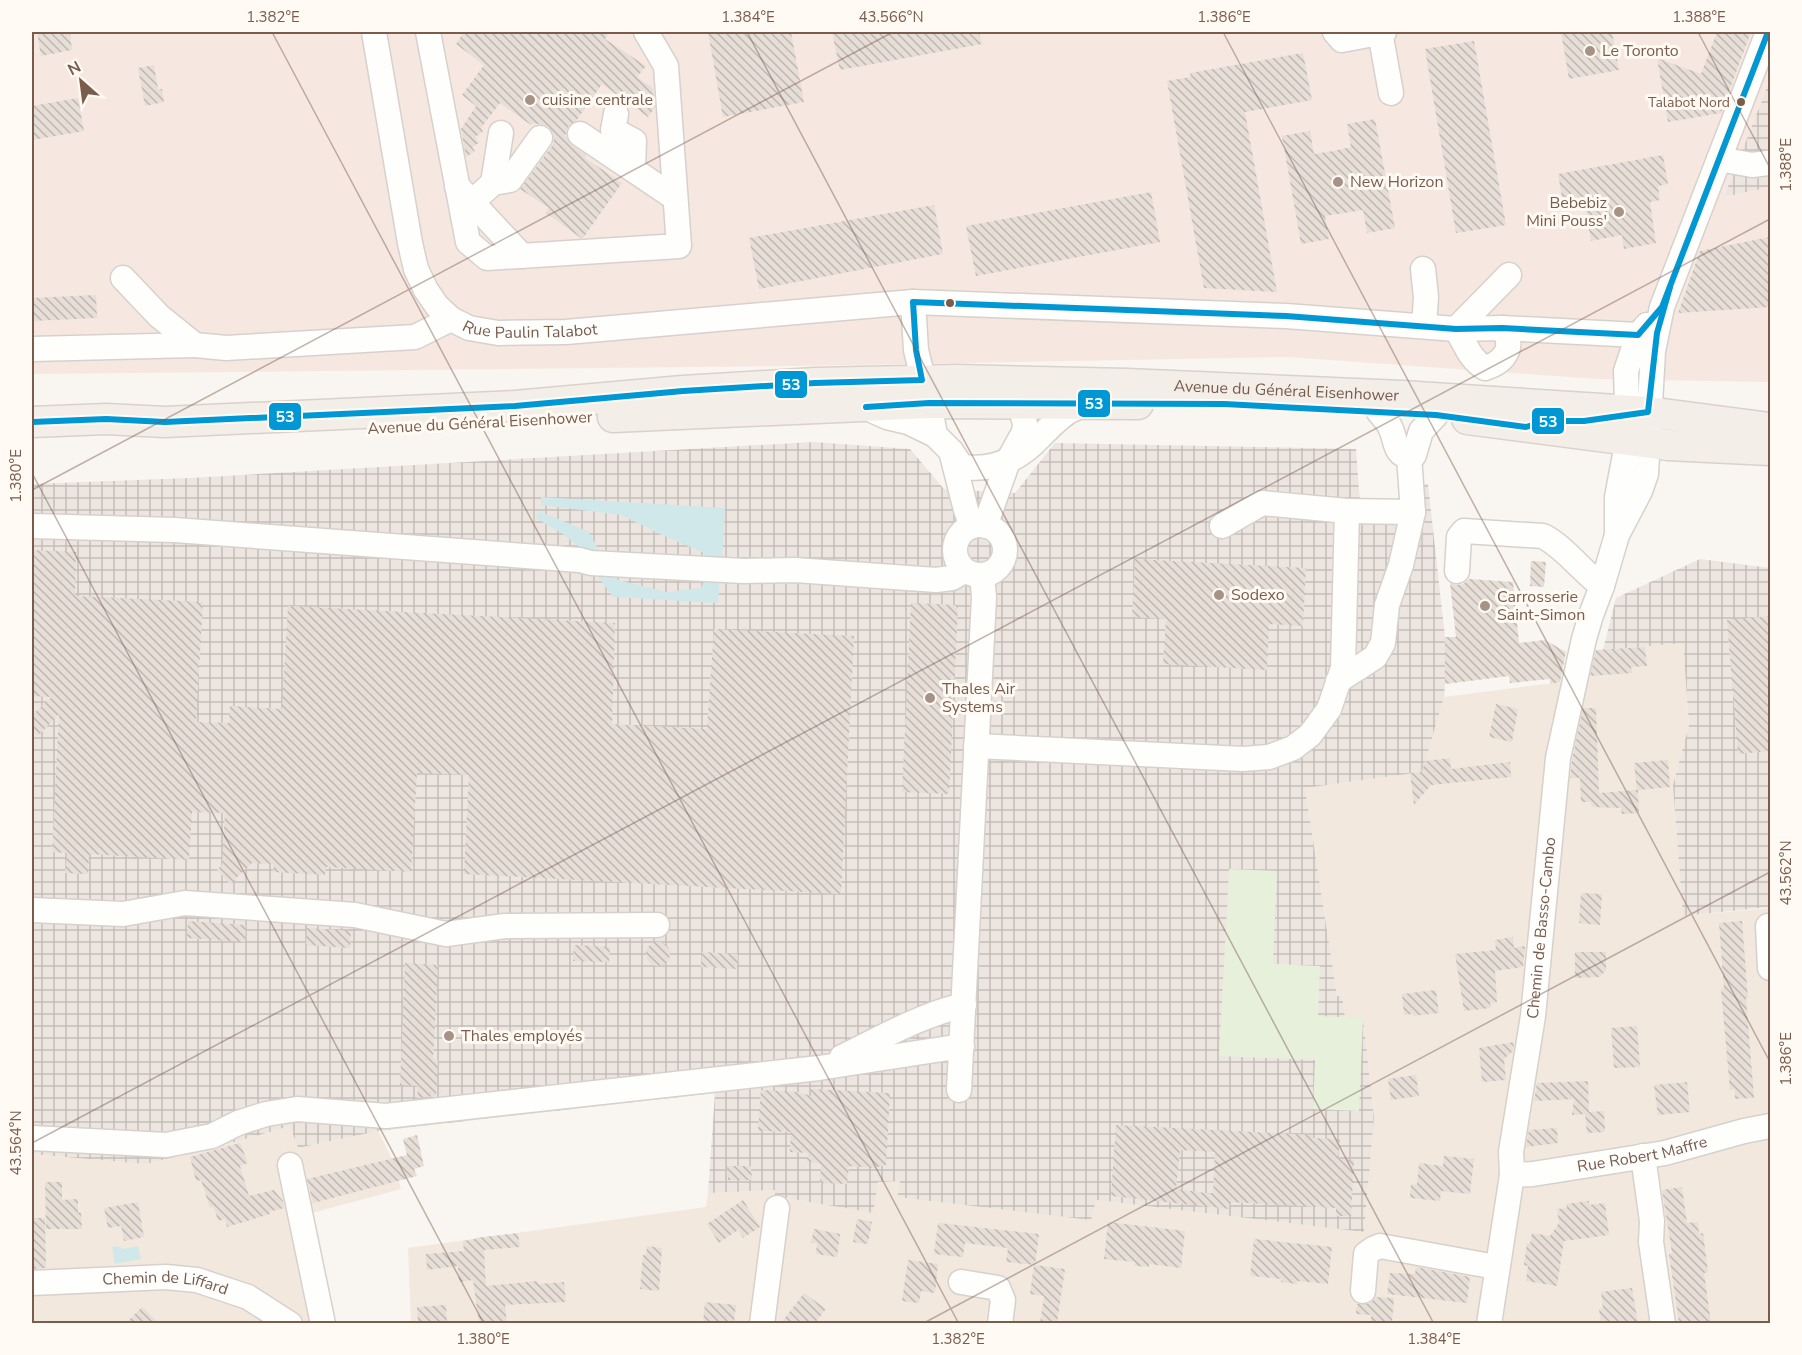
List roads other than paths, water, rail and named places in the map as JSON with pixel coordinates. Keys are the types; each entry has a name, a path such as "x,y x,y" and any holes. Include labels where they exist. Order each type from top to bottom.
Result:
{"main road":[{"name":"Avenue du Général Eisenhower","path":"32,422 106,419 165,422 515,406 683,391 815,383 926,391 1127,384 1390,396 1637,426 1767,435"},
{"name":"Avenue du Général Eisenhower","path":"1008,389 1085,404 1224,404 1436,415 1526,427 1637,426"},
{"path":"865,407 926,391"},
{"name":"Avenue du Général Eisenhower","path":"32,443 865,407"}],"street":[{"name":"Rue Paulin Talabot","path":"374,32 416,269 437,306 451,319 469,328 498,333 530,333 913,302 1286,316 1456,329 1502,328 1638,335"},
{"path":"428,32 464,194 522,256 679,246 666,66 646,32"},
{"path":"1335,32 1342,40 1382,32 1391,93"},
{"path":"1637,426 1662,307 1768,32"},
{"path":"616,114 613,130 634,141 633,169"},
{"path":"493,183 501,133"},
{"path":"580,134 675,198"},
{"path":"464,194 493,183 510,180 540,138"},
{"path":"1719,159 1752,165 1768,163"},
{"path":"1423,269 1426,297 1424,326"},
{"path":"1502,328 1508,336 1503,358 1496,364 1485,368 1470,357 1465,342 1456,329 1509,275"},
{"path":"123,278 159,316 195,345"},
{"path":"32,526 176,530 591,563 744,571 818,571 936,580 998,568 1005,546 998,533 979,526 966,510 926,391 916,350 913,302"},
{"path":"1637,426 1626,371 1638,335 1662,307"},
{"path":"32,349 195,345 226,348 415,337 451,319"},
{"path":"959,1090 984,597 973,573 956,559 955,546 961,534 979,526 1008,461 1024,432 1025,424 1008,389"},
{"path":"865,407 887,417 908,422 943,443 962,466 979,469 1008,461 1038,440 1068,412 1085,404"},
{"path":"1379,412 1391,428 1399,452 1403,456 1414,455 1421,431 1436,415"},
{"name":"Chemin de Basso-Cambo","path":"1489,1323 1512,1175 1511,1152 1533,1016 1558,758 1584,639 1617,535 1617,497 1637,426"},
{"path":"1338,681 1376,657 1383,643 1387,605 1401,565 1413,512 1409,456"},
{"path":"1222,526 1263,503 1347,511 1413,512"},
{"path":"976,746 1243,759 1269,757 1293,748 1310,735 1329,709 1343,668 1347,511"},
{"path":"1457,571 1459,537 1464,531 1543,536 1554,541 1602,586"},
{"path":"32,910 123,914 185,903 355,915 446,934 505,927 657,924"},
{"path":"1768,926 1770,968"},
{"path":"819,1068 946,1009 964,1005"},
{"path":"32,1138 166,1145 212,1136 238,1123 266,1114 297,1109 386,1116 819,1068 962,1046"},
{"name":"Rue Robert Maffre","path":"1512,1175 1533,1174 1665,1153 1770,1126"},
{"path":"1643,1156 1652,1221 1651,1242 1663,1323"},
{"path":"290,1165 323,1323"},
{"path":"762,1323 777,1208"},
{"path":"1363,1291 1366,1254 1380,1246 1496,1267"},
{"name":"Chemin de Liffard","path":"32,1283 166,1277 197,1280 248,1297 290,1323"},
{"path":"961,1282 998,1288 1003,1300 1000,1323"}],"water":[{"path":"541,497 725,508 722,559 706,557 704,553 621,515 541,505"},
{"path":"539,511 589,532 601,554 582,549 563,534 536,518"},
{"path":"611,571 618,580 667,592 701,588 706,577 720,577 718,603 613,597 595,573"},
{"path":"117,1246 123,1249 138,1246 141,1259 115,1264 112,1247"}],"place":[{"name":"Le Toronto","path":"1590,51"},
{"name":"cuisine centrale","path":"530,100"},
{"name":"Talabot Nord","path":"1741,102"},
{"name":"New Horizon","path":"1338,182"},
{"name":"Bebebiz Mini Pouss'","path":"1619,212"},
{"name":"Sodexo","path":"1219,595"},
{"name":"Carrosserie Saint-Simon","path":"1485,606"},
{"name":"Thales Air Systems","path":"930,698"},
{"name":"Thales employés","path":"449,1036"}]}
